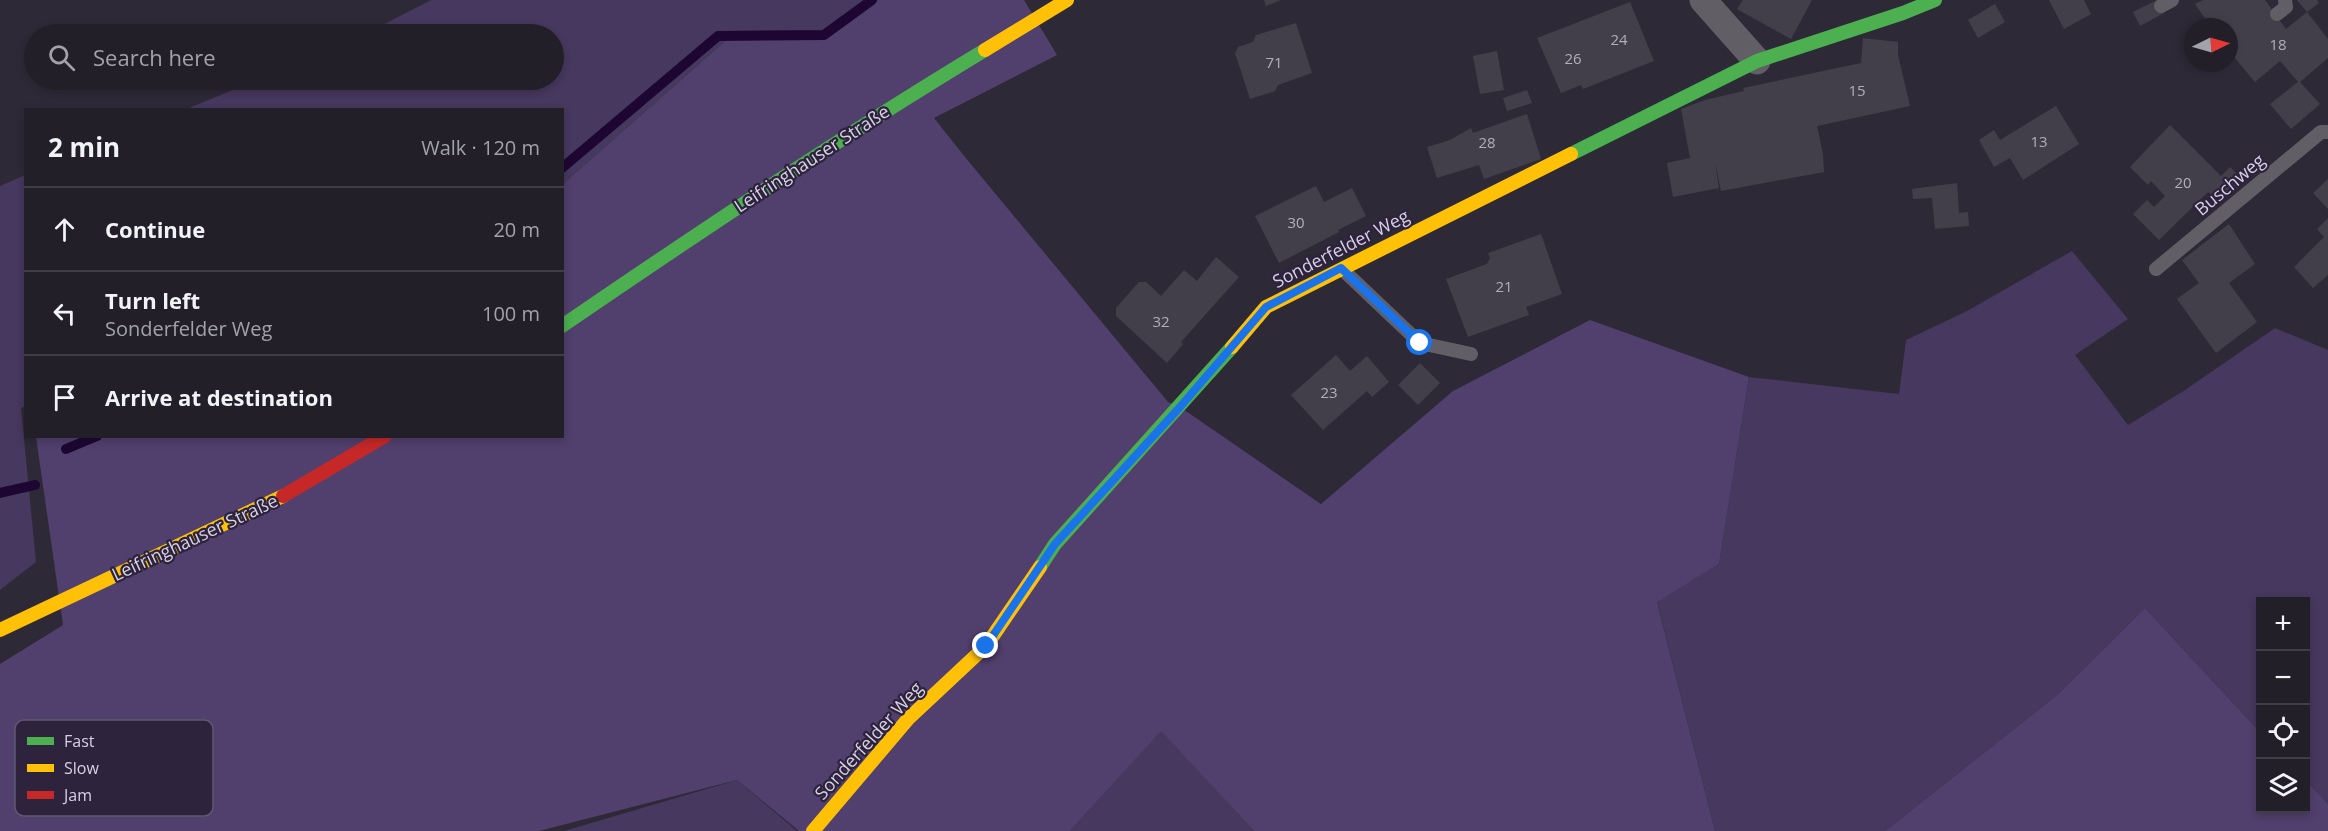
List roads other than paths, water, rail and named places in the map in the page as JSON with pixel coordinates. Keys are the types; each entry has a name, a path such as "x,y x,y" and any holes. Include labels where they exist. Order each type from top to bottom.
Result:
{"street":[{"name":"Leifringhauser Straße","path":"564,325 776,181 889,108 1067,0"},
{"path":"1703,0 1757,61"},
{"name":"Sonderfelder Weg","path":"813,831 908,719 986,646 1055,544 1180,407 1266,307 1757,61 1903,13 1935,0"},
{"name":"Leifringhauser Straße","path":"0,630 267,505 382,438"}],"lane":[{"path":"2277,14 2286,7 2285,0"},
{"name":"Buschweg","path":"2156,269 2321,132 2328,132"},
{"path":"1341,268 1420,343 1471,354"}],"waterway":[{"path":"564,166 718,36 824,35 872,0"},
{"path":"66,449 92,438"},
{"path":"0,493 35,485"}]}
